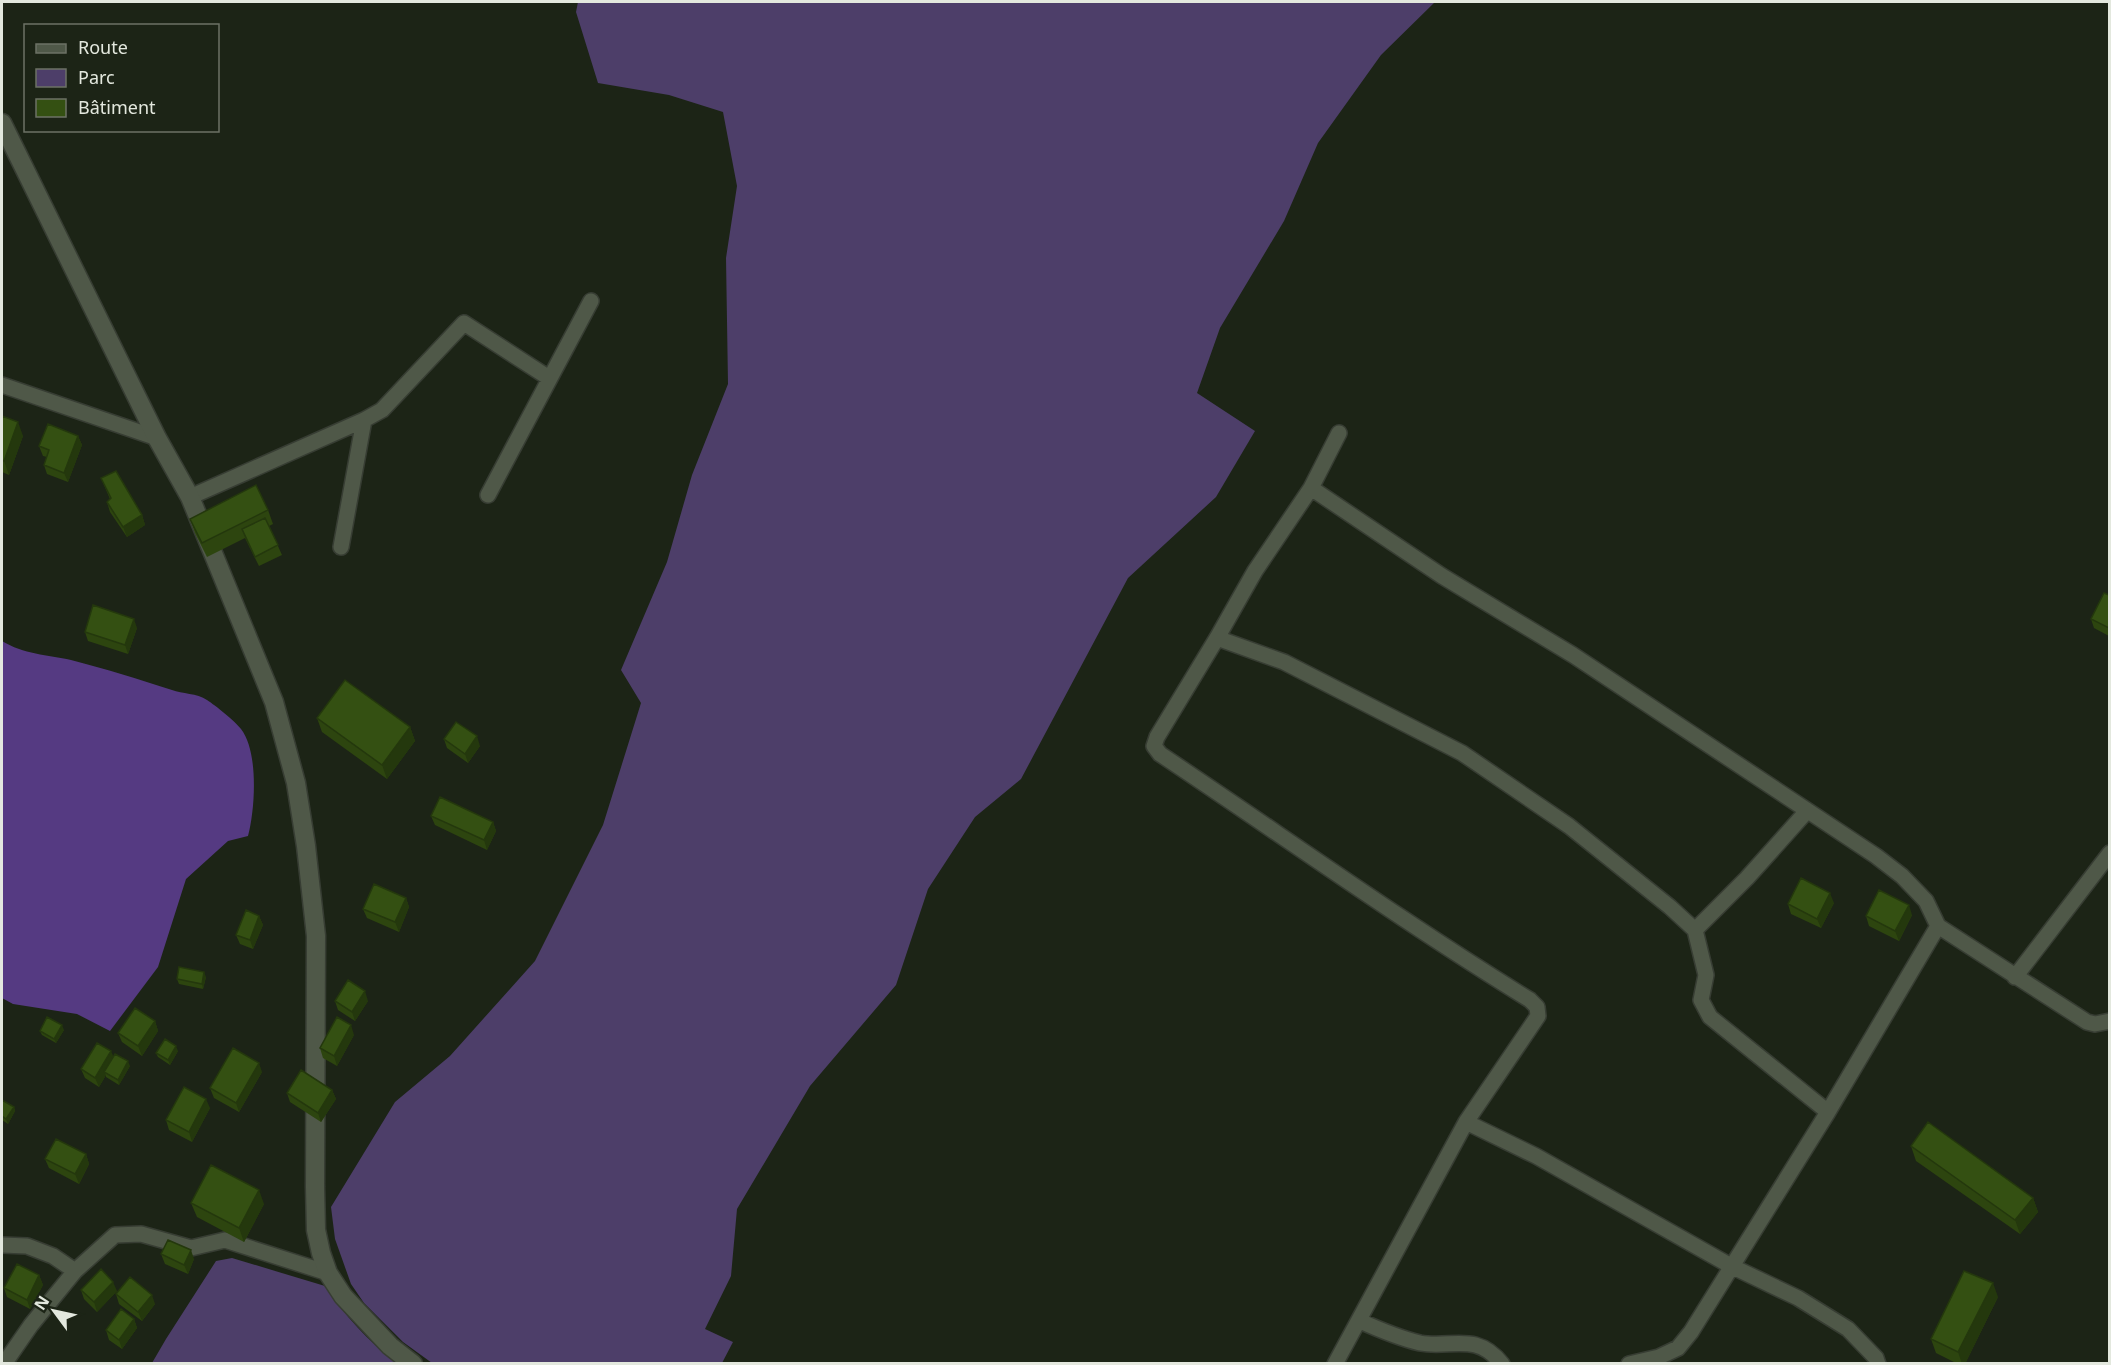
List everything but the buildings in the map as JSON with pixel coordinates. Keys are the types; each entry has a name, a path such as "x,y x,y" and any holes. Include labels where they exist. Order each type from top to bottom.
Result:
{"street":[{"path":"2,123 157,438 190,497 274,702 296,783 316,936 316,1230 328,1273 343,1296 390,1346 413,1364"},
{"path":"488,495 591,301"},
{"path":"190,497 382,410 464,323 549,378"},
{"path":"2,385 157,438"},
{"path":"342,547 364,420"},
{"path":"1335,1364 1466,1122 1538,1016 1537,1007 1530,1000 1360,892 1160,754 1154,746 1156,737 1255,571 1311,488 1339,433"},
{"path":"1311,488 1443,576 1573,655 1876,856 1902,876 1926,901 1938,927 2087,1022 2095,1024 2109,1021"},
{"path":"1217,638 1284,662 1461,753 1569,826 1670,907 1695,930 1706,975 1701,1000 1710,1017 1828,1112"},
{"path":"1695,930 1747,878 1807,811"},
{"path":"2015,977 2109,853"},
{"path":"1629,1364 1659,1357 1678,1348 1691,1332 1828,1112 1938,927"},
{"path":"1466,1122 1536,1156 1731,1266 1798,1298 1848,1329 1876,1358 1878,1364"},
{"path":"4,1364 31,1325 75,1271 115,1235 141,1234 191,1248 225,1240 328,1273"},
{"path":"2,1245 27,1246 53,1256 75,1271"},
{"path":"1360,1321 1390,1335 1424,1344 1461,1342 1480,1347 1502,1364"}],"green space":[{"path":"578,2 1435,2 1381,55 1318,143 1284,221 1220,328 1197,393 1255,431 1216,497 1128,578 1021,779 975,817 928,889 896,985 810,1086 737,1209 731,1276 705,1329 733,1342 722,1363 432,1363 403,1342 364,1303 351,1284 335,1239 331,1207 395,1102 450,1056 535,961 603,825 641,703 621,670 667,562 692,475 728,384 726,258 737,186 723,112 669,95 598,83 576,12"},
{"path":"232,1258 325,1286 358,1328 397,1363 152,1363 216,1261"}],"shaded area":[{"path":"2,641 27,651 71,660 203,698 238,725 247,739 251,752 254,797 248,836 228,841 186,879 158,967 110,1031 77,1014 13,1004 2,998"}]}
